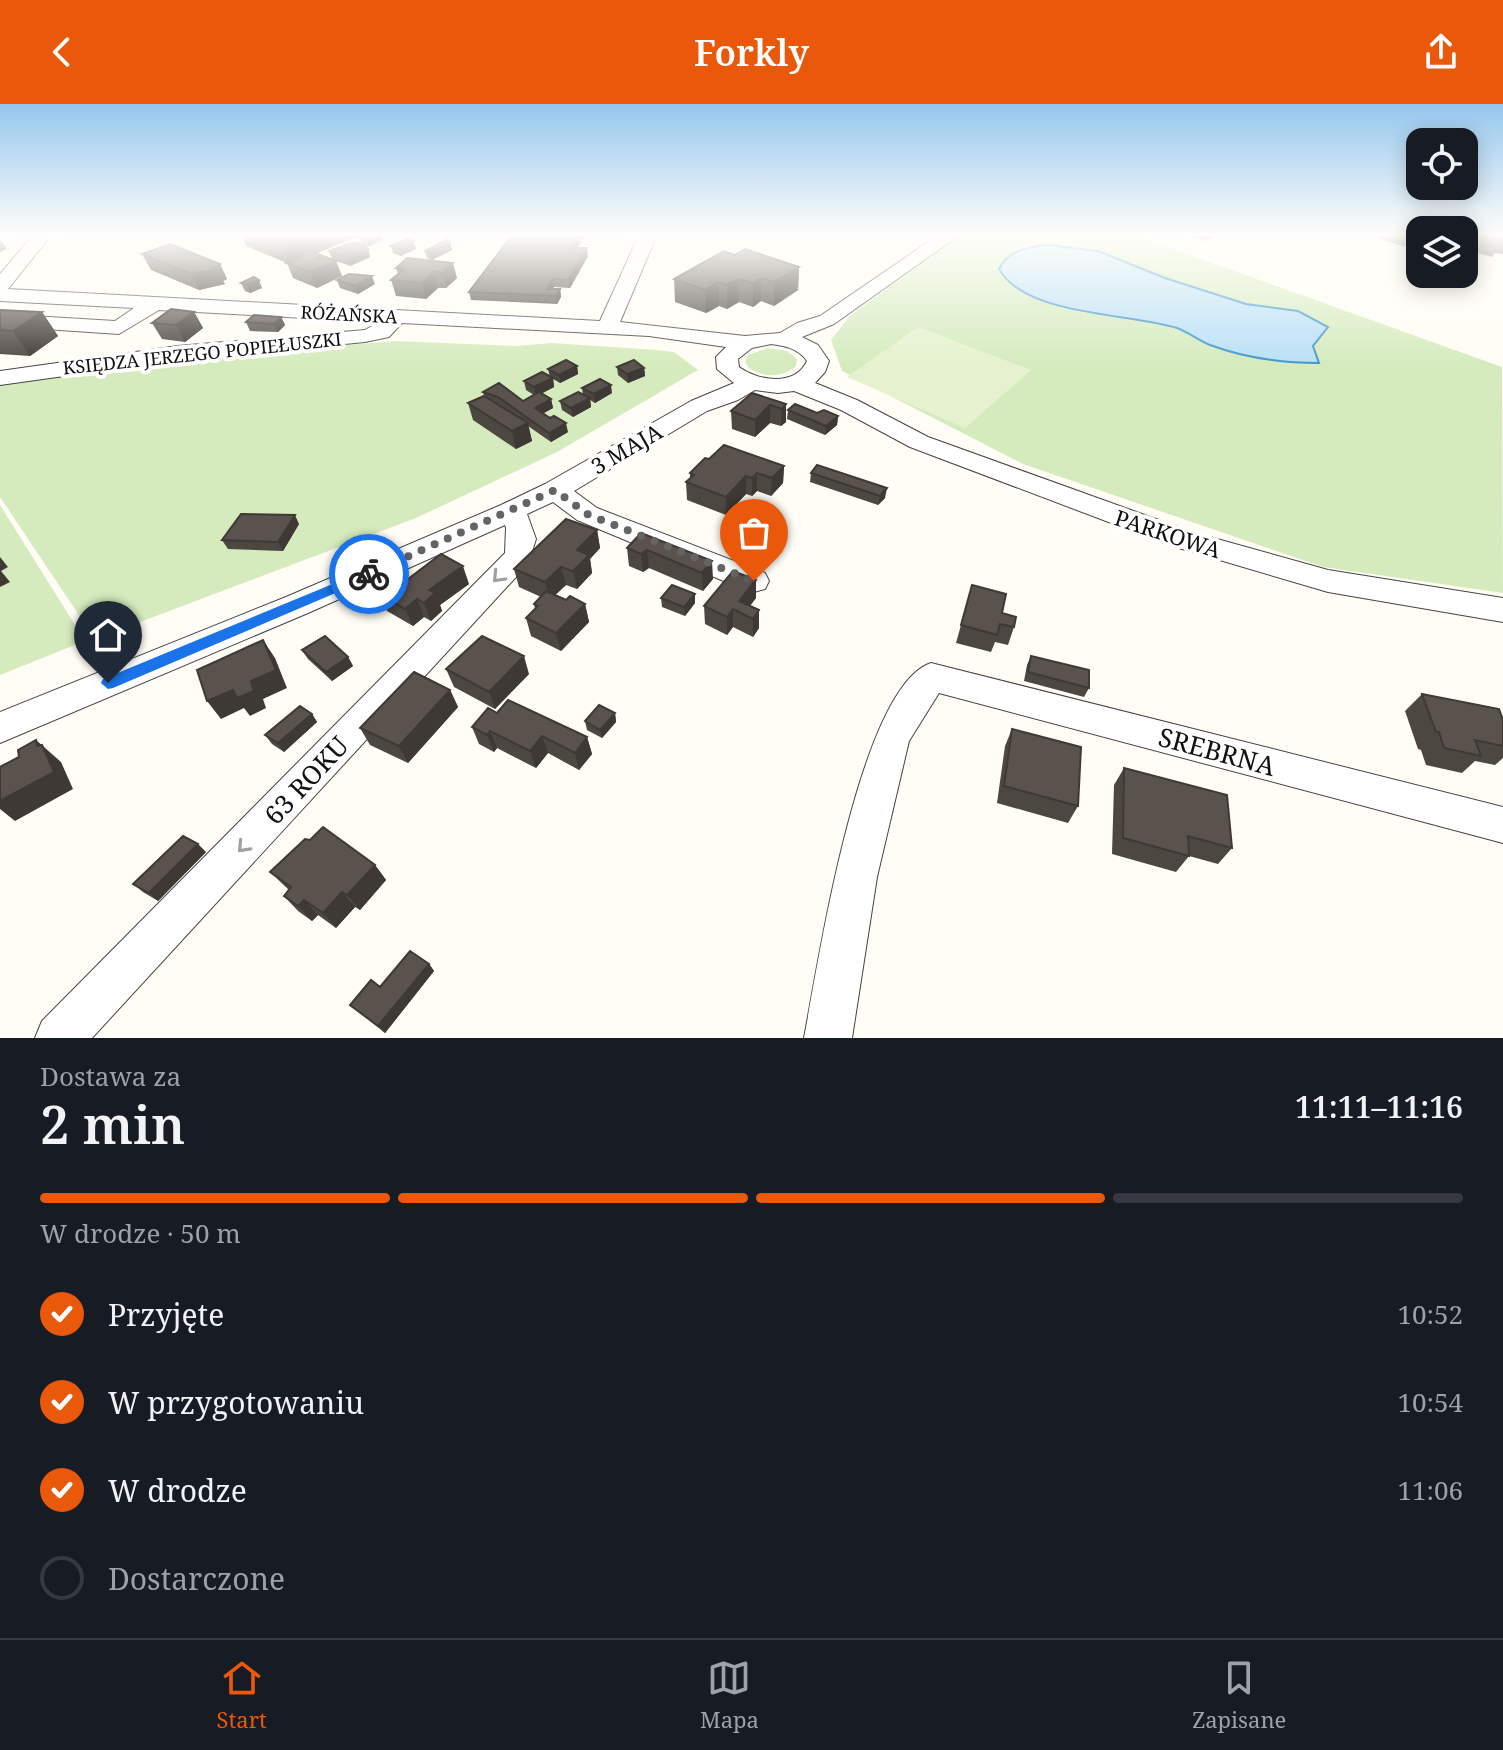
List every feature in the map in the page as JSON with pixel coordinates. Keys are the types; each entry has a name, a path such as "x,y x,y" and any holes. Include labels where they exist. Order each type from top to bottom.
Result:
{"street":[{"path":"607,328 629,278"},
{"path":"785,339 809,348 818,361 804,379 765,386 740,363 804,327 827,320 889,278"},
{"name":"RÓŻAŃSKA","path":"0,295 607,328 698,337 740,363"},
{"path":"0,319 34,297"},
{"path":"0,319 119,328 155,303"},
{"name":"KSIĘDZA JERZEGO POPIEŁUSZKI","path":"0,378 178,353 365,336 381,332 397,316"},
{"path":"809,348 823,333 827,320"},
{"name":"3 MAJA","path":"0,728 297,605 555,490 699,406 730,395 740,363"},
{"name":"PARKOWA","path":"804,379 946,453 1182,539 1328,581 1503,610"},
{"path":"555,490 587,514 754,581"},
{"name":"63 ROKU","path":"59,1038 518,557 524,541 520,525 511,511"},
{"name":"SREBRNA","path":"828,1038 856,877 891,740 911,703 931,677 1503,825"}],"green space":[{"path":"903,278 1253,278 1502,367 1503,593 1323,567 1023,464 842,371 831,340 850,316"},
{"path":"918,327 1031,370 965,428 847,377"},
{"path":"398,341 516,346 552,343 657,350 674,352 698,370 557,452 416,518 95,639 0,497 0,384 200,356"},
{"path":"768,348 787,351 797,359 796,366 785,373 773,375 749,368 745,362 748,355"},
{"path":"0,505 85,641 0,675"}],"water":[{"path":"1006,278 1164,278 1246,304 1298,311 1328,327 1313,346 1319,363 1277,361 1223,350 1177,328 1054,304 1031,296"}],"building":[{"path":"253,278 259,280 246,285 241,283"},
{"path":"342,278 369,278 355,286 337,280"},
{"path":"394,278 428,278 422,283 391,280"},
{"path":"480,278 569,278 553,279 547,289 560,289 556,296 469,292"},
{"path":"762,278 753,283 738,279 727,285 718,282 705,290 674,279 781,278 774,282"},
{"path":"171,309 194,312 176,325 152,323"},
{"path":"0,310 42,312 13,331 0,330"},
{"path":"254,315 281,317 274,324 246,322"},
{"path":"566,360 577,366 559,375 548,369"},
{"path":"634,360 644,368 627,374 617,367"},
{"path":"542,372 553,378 534,387 524,381"},
{"path":"600,379 611,385 594,394 582,388"},
{"path":"499,383 523,401 539,392 551,399 535,408 550,418 554,416 566,423 549,433 498,397 483,392"},
{"path":"578,392 590,398 571,408 560,401"},
{"path":"752,393 786,404 782,409 770,405 755,420 731,411"},
{"path":"484,396 528,423 512,431 468,403"},
{"path":"795,404 817,413 824,410 838,416 826,426 788,410"},
{"path":"724,445 784,466 772,478 757,473 752,478 746,476 726,497 686,482 694,475 690,473 705,458 709,459"},
{"path":"817,465 887,488 880,496 811,473"},
{"path":"241,514 295,515 278,542 222,540"},
{"path":"566,519 597,530 577,550 589,555 573,571 561,567 545,582 514,569"},
{"path":"641,533 712,561 702,573 647,550 641,554 627,548"},
{"path":"441,554 463,566 429,590 435,593 424,603 417,599 405,609 378,593 400,576 408,579"},
{"path":"733,571 756,580 739,601 759,610 753,619 733,609 727,617 704,606"},
{"path":"672,585 695,594 684,607 661,598"},
{"path":"972,585 1006,594 1002,613 1016,617 1014,627 1000,624 997,635 961,625"},
{"path":"546,591 566,600 570,596 585,604 556,633 526,618 538,606 534,604"},
{"path":"325,636 348,657 326,672 302,650"},
{"path":"482,636 524,656 489,692 446,669"},
{"path":"263,640 276,670 251,681 254,691 237,698 233,690 207,701 197,670"},
{"path":"1031,656 1089,670 1089,688 1028,672"},
{"path":"414,672 450,690 399,746 360,728"},
{"path":"1422,694 1499,709 1503,720 1503,746 1475,740 1481,756 1444,748"},
{"path":"508,700 587,737 575,753 542,736 530,751 490,731 487,735 472,727 488,708 497,713"},
{"path":"599,705 615,713 600,730 585,721"},
{"path":"300,706 312,714 278,743 265,735"},
{"path":"1012,729 1081,747 1078,806 1004,786"},
{"path":"36,740 37,746 42,745 54,772 0,801 0,767 19,757 18,750"},
{"path":"1124,768 1227,795 1232,848 1188,836 1189,856 1123,838"},
{"path":"323,827 375,865 347,895 342,892 323,913 304,900 298,906 284,896 291,887 270,872 305,839 310,840"},
{"path":"183,836 198,844 149,893 133,884"},
{"path":"410,951 429,964 378,1026 350,1005 371,980 380,987"}],"way so far":[{"path":"369,574 555,490 587,514 754,581"}],"route":[{"path":"108,683 369,574"}]}
